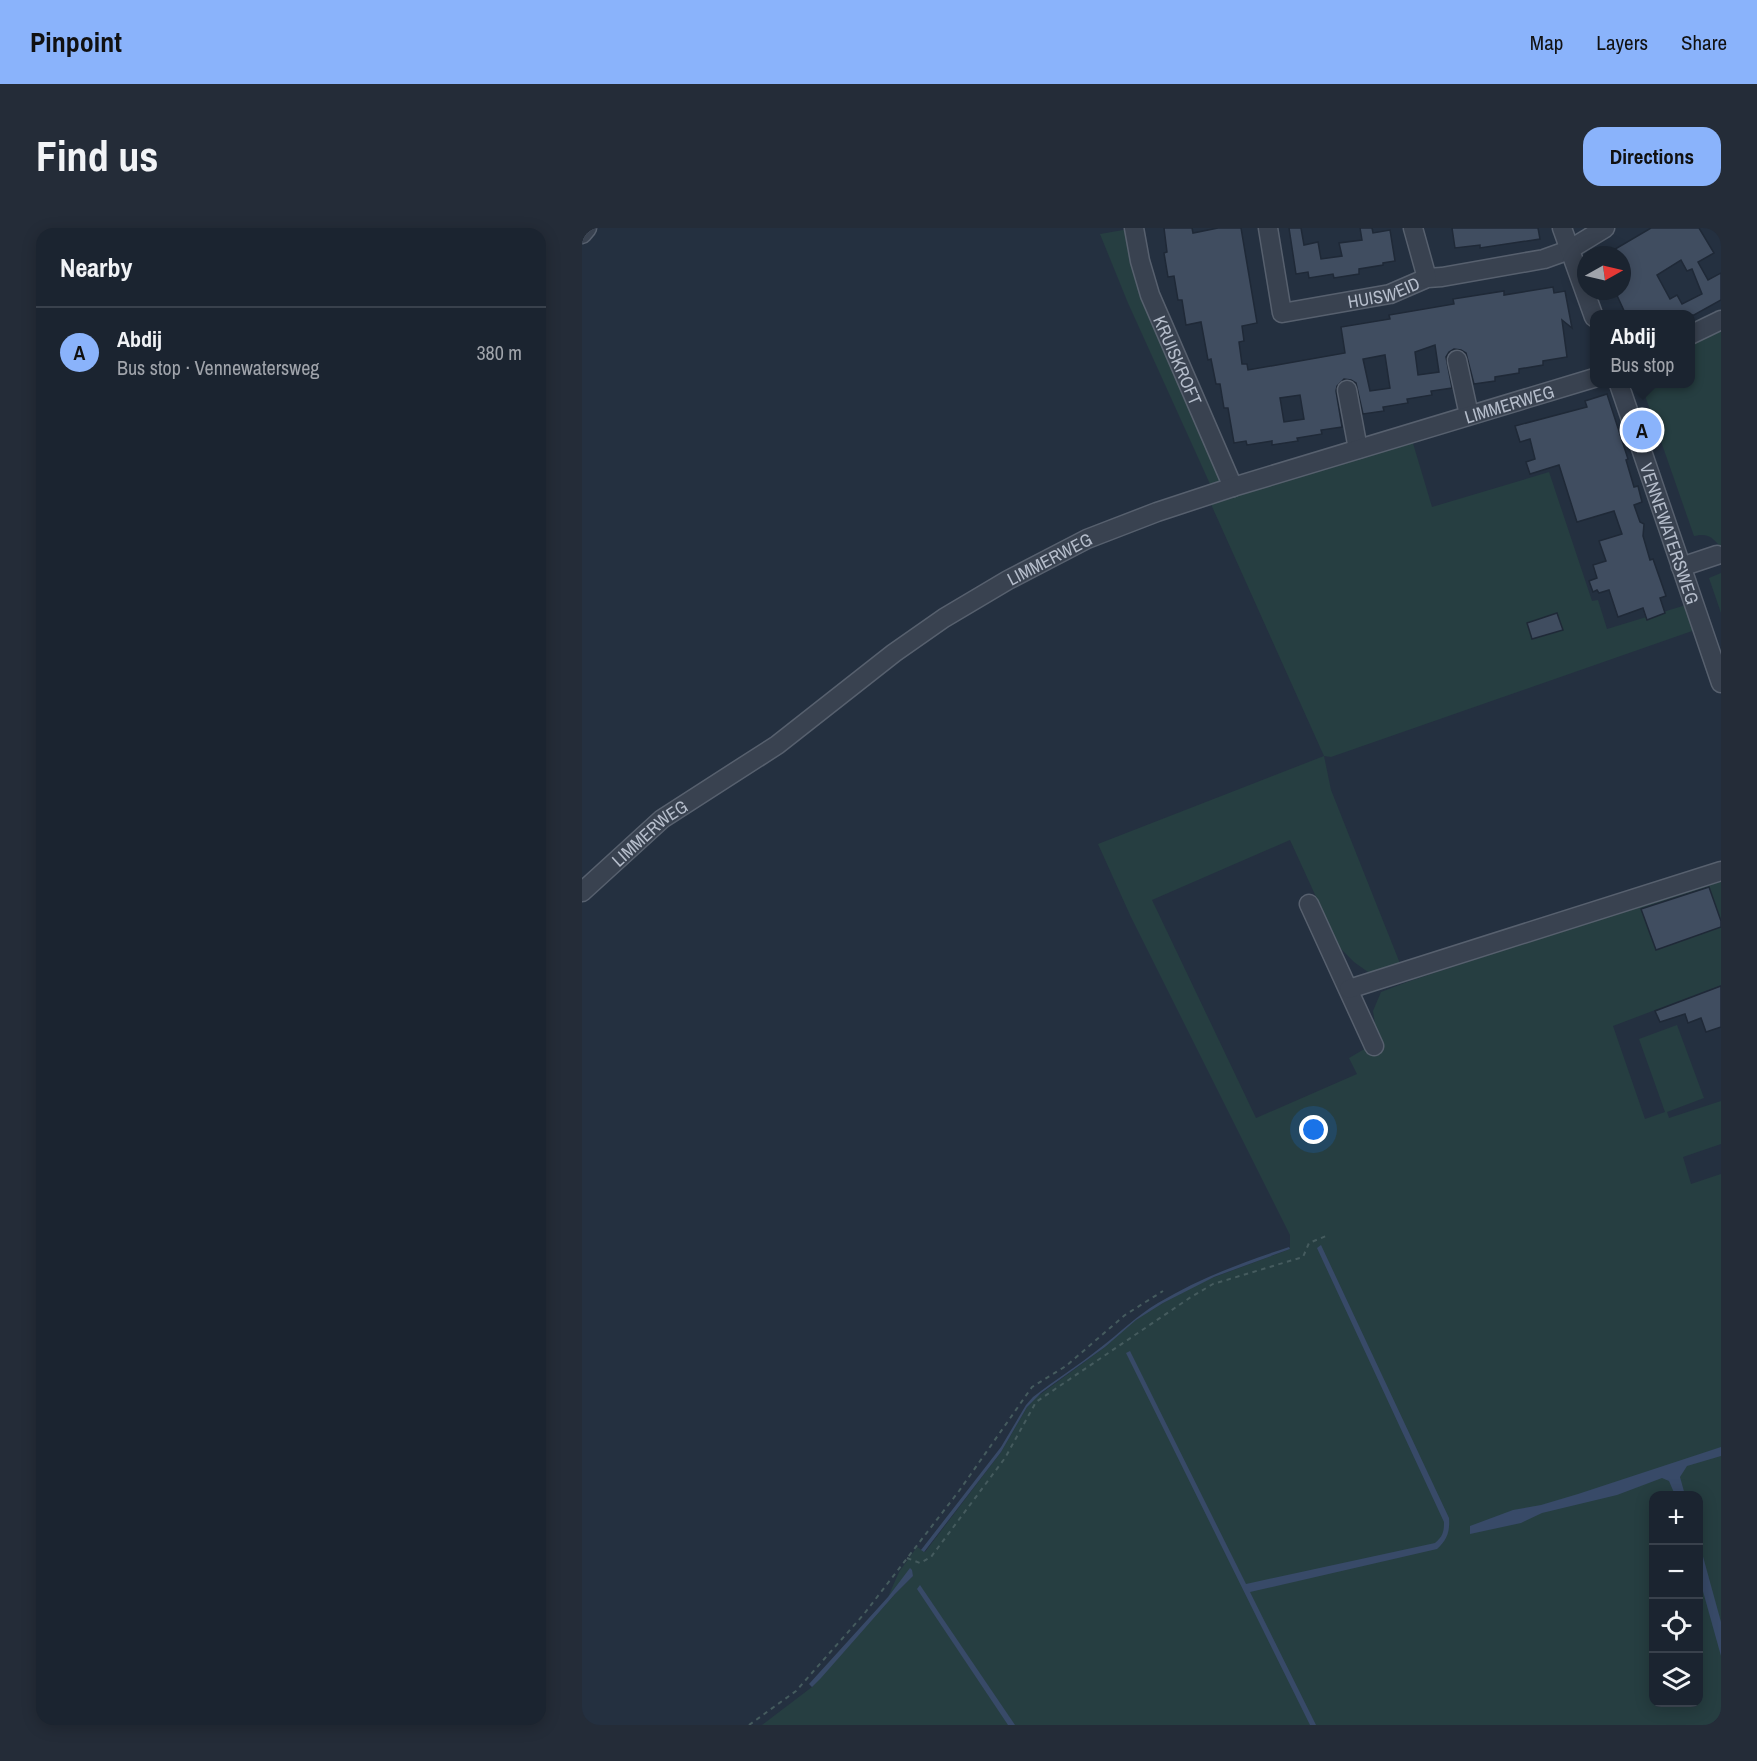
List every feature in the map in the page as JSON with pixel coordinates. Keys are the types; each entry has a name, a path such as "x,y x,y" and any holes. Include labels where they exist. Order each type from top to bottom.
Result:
{"street":[{"path":"582,234 587,228"},
{"name":"KRUISKROFT","path":"1134,228 1140,261 1150,295 1233,487"},
{"name":"HUISWEID","path":"1268,228 1282,313 1390,294 1427,278 1544,259 1569,250 1605,228"},
{"path":"1413,228 1427,278"},
{"path":"1562,228 1591,310"},
{"path":"1695,333 1721,320"},
{"path":"1457,360 1469,416"},
{"name":"LIMMERWEG","path":"582,892 662,819 777,745 894,653 944,618 1008,580 1087,539 1157,512 1233,487 1590,379"},
{"name":"VENNEWATERSWEG","path":"1619,388 1721,682"},
{"path":"1347,390 1358,449"},
{"path":"1681,567 1717,555"},
{"path":"1349,989 1721,871"},
{"path":"1309,904 1374,1046"}],"path":[{"path":"907,1558 920,1563 931,1557 1005,1458 1036,1402 1213,1284 1303,1257 1309,1243 1326,1236"},
{"path":"749,1725 796,1691 864,1614 985,1455 1032,1387 1066,1366 1125,1315 1163,1291"}],"green space":[{"path":"1129,229 1222,480 1210,484 1128,303 1100,234"},
{"path":"1721,326 1721,545 1708,536 1694,536 1642,388 1695,388 1695,339"},
{"path":"1412,440 1432,507 1549,472 1592,601 1598,600 1607,629 1686,605 1695,630 1331,757 1324,756 1210,502"},
{"path":"1721,573 1721,613 1709,578"},
{"path":"1324,756 1331,790 1401,966 1381,975 1368,972 1339,947 1290,840 1152,900 1256,1118 1357,1074 1349,1058 1373,1044 1375,1024 1373,1011 1381,992 1721,878 1721,985 1613,1026 1645,1119 1665,1112 1639,1039 1677,1025 1704,1098 1667,1112 1669,1118 1721,1101 1721,1144 1683,1157 1691,1184 1721,1174 1721,1725 762,1725 812,1687 913,1576 910,1569 888,1597 899,1572 917,1547 925,1552 1001,1452 1034,1399 1105,1347 1135,1320 1163,1303 1204,1281 1290,1249 1290,1235 1130,915 1098,844"}],"water":[{"path":"1321,1245 1449,1518 1449,1523 1447,1535 1437,1549 1250,1592 1316,1725 1310,1725 1126,1353 1130,1351 1246,1584 1435,1543 1442,1534 1444,1522 1317,1248"},
{"path":"1289,1247 1290,1249 1214,1277 1163,1303 1136,1320 1105,1347 1041,1393 1027,1407 1001,1452 924,1552 921,1550 1001,1447 1033,1397 1158,1303 1222,1271"},
{"path":"1721,1447 1721,1456 1687,1466 1680,1477 1684,1491 1673,1491 1669,1481 1662,1478 1617,1495 1542,1513 1521,1523 1470,1534 1470,1526 1513,1510 1541,1505"},
{"path":"1703,1557 1721,1622 1721,1656 1703,1591"},
{"path":"910,1568 913,1576 812,1687 809,1684 888,1597"},
{"path":"920,1585 1015,1725 1008,1725 917,1589"}],"building":[{"path":"1164,228 1192,228 1193,233 1218,228 1241,228 1257,323 1242,326 1244,341 1239,342 1242,364 1247,364 1248,370 1345,353 1341,327 1390,319 1389,315 1454,304 1453,299 1504,291 1504,295 1553,287 1554,293 1565,291 1572,328 1562,320 1567,357 1543,361 1543,365 1519,369 1519,373 1495,377 1495,381 1474,384 1466,353 1454,349 1446,357 1452,388 1431,391 1432,395 1407,399 1408,403 1383,407 1384,411 1363,414 1356,383 1344,379 1337,386 1336,391 1342,427 1321,430 1322,434 1297,438 1298,441 1272,445 1272,441 1247,445 1246,441 1234,443 1228,408 1224,408 1220,384 1216,384 1211,359 1208,360 1201,322 1186,325 1182,300 1178,300 1174,276 1168,277 1164,253 1167,252","holes":["1435,345 1439,372 1418,375 1415,352","1385,355 1390,388 1370,391 1363,359","1300,395 1304,419 1284,422 1280,398"]},
{"path":"1289,228 1301,228 1304,245 1318,242 1321,259 1342,256 1339,243 1362,240 1360,228 1372,228 1373,233 1390,230 1395,261 1359,269 1359,274 1334,278 1333,274 1309,278 1308,272 1296,274"},
{"path":"1452,228 1538,228 1540,239 1480,248 1480,245 1455,248"},
{"path":"1651,228 1699,228 1714,253 1698,262 1708,280 1721,273 1721,300 1695,314 1695,310 1624,310 1619,300 1631,300 1631,246 1620,246","holes":["1681,260 1687,271 1692,269 1702,294 1682,304 1677,295 1670,299 1657,275"]},
{"path":"1607,394 1628,459 1626,460 1634,487 1638,486 1642,502 1634,505 1640,522 1644,524 1643,536 1650,560 1653,559 1666,596 1660,598 1665,613 1647,620 1643,608 1618,617 1609,590 1593,592 1589,581 1597,578 1593,565 1606,561 1599,541 1622,534 1614,511 1577,522 1559,465 1530,474 1526,462 1535,459 1530,439 1520,442 1515,426 1587,407 1585,401"},
{"path":"1557,613 1563,630 1532,639 1527,623"},
{"path":"1709,887 1721,927 1656,950 1641,909"},
{"path":"1721,986 1721,1027 1706,1032 1701,1018 1688,1023 1685,1014 1660,1022 1655,1011"}],"place":[{"name":"Abdij","path":"1642,430"}]}
